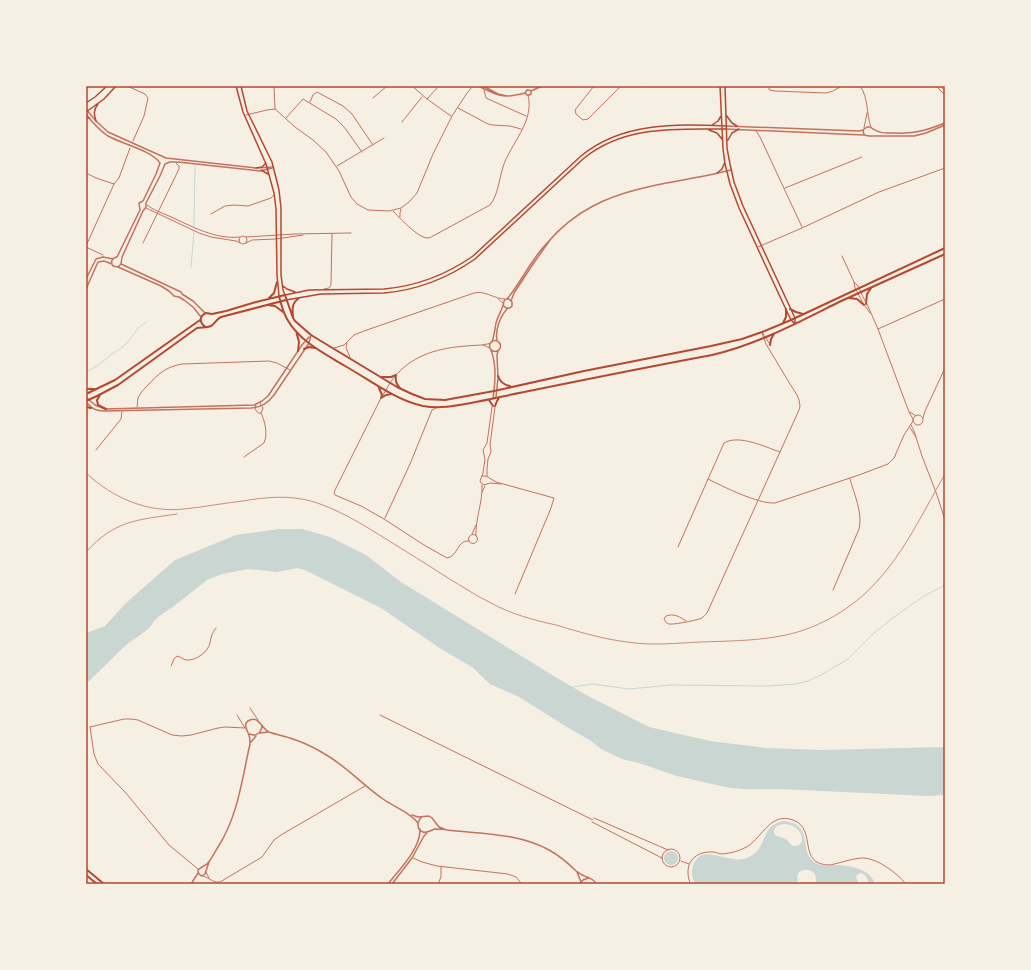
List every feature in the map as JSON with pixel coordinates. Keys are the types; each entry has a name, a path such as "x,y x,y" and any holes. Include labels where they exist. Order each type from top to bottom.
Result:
{"highway":[{"path":"86,395 115,380 200,320 205,313 208,312 212,314 226,311 285,295 293,318 311,335 379,377 402,390 425,398 438,400 461,397 742,339 791,320 945,248"},
{"path":"279,296 284,313 291,326 316,348 392,394 415,404 439,407 488,400 738,348 765,338 945,254"},
{"path":"266,300 274,293 277,282"},
{"path":"848,298 865,304 867,294 872,288"},
{"path":"293,318 292,307 295,301 299,298"},
{"path":"87,401 123,382 197,328 210,327 217,319 221,317 286,300"},
{"path":"266,305 275,306 284,313"},
{"path":"782,324 785,321 786,309"},
{"path":"790,309 804,314"},
{"path":"212,314 215,322"},
{"path":"200,320 206,327"},
{"path":"296,330 299,342 298,351"},
{"path":"770,345 771,339 775,333"},
{"path":"304,349 309,347 316,348"},
{"path":"379,377 384,378 396,375 397,384 402,390"},
{"path":"498,376 503,384 514,387"},
{"path":"375,384 380,388 382,395 381,398"},
{"path":"86,389 98,389"},
{"path":"101,394 97,402 100,406 106,409"},
{"path":"381,398 392,394"},
{"path":"488,400 494,406 497,400 501,397"},
{"path":"86,407 92,408"},
{"path":"86,869 104,884"},
{"path":"86,875 97,884"}],"main road":[{"path":"86,103 107,86"},
{"path":"87,112 117,86"},
{"path":"236,86 244,116 268,168 276,202 277,282 279,296"},
{"path":"241,86 244,101 249,114 273,167 280,199 282,284 285,295 309,290 394,288 418,283 438,276 455,268 477,252 581,156 596,145 623,133 641,128 674,126 726,126"},
{"path":"720,86 722,140 725,162 733,193 791,320 795,324"},
{"path":"725,86 726,129 731,170 740,198 794,318 795,324"},
{"path":"96,121 94,113 98,103"},
{"path":"710,126 718,121 721,114"},
{"path":"726,115 732,123 737,126"},
{"path":"708,129 717,133 722,140"},
{"path":"286,300 321,294 384,293 419,287 462,268 484,252 580,162 598,148 624,137 642,132 660,130 726,129"},
{"path":"727,142 732,133 739,129"},
{"path":"717,173 725,162"},
{"path":"256,168 262,167 266,163"},
{"path":"261,170 270,174"},
{"path":"282,284 287,289 297,293"}],"street":[{"path":"127,86 145,94 148,98 144,116 133,141"},
{"path":"274,86 275,109 326,152 336,167 351,197 360,206 371,210 384,211 401,208 417,193 433,154 452,116 472,86"},
{"path":"373,98 387,86"},
{"path":"412,86 423,96 452,116"},
{"path":"427,99 439,86"},
{"path":"478,86 500,96 511,97 525,93 527,90 531,91 542,86"},
{"path":"483,86 498,94 511,97"},
{"path":"594,86 575,110 576,114 584,120 588,119 621,86"},
{"path":"767,86 772,91 826,93 842,86"},
{"path":"860,86 865,95 867,110 873,130 883,133 906,133 920,132 945,126"},
{"path":"936,86 945,95"},
{"path":"484,89 486,98 527,116"},
{"path":"528,95 531,91"},
{"path":"309,102 313,95 317,92 343,106 352,114 373,145"},
{"path":"392,210 400,219 427,238 490,205 494,200 504,163 522,130 527,116 530,104 528,95 525,93"},
{"path":"402,122 423,96"},
{"path":"285,119 303,99 332,116 340,123 362,152"},
{"path":"458,108 490,125 510,126 522,130"},
{"path":"86,109 90,118 106,135 148,154 162,164 173,162 261,170 273,167"},
{"path":"244,116 275,109"},
{"path":"864,134 867,110"},
{"path":"87,112 104,129 113,135 166,158 268,168"},
{"path":"726,129 906,137 926,133 945,123"},
{"path":"726,126 859,131 867,127 871,127"},
{"path":"755,130 758,132 802,228"},
{"path":"760,137 763,130"},
{"path":"870,136 873,130"},
{"path":"336,167 384,138"},
{"path":"103,255 86,246 114,184 119,178 130,148"},
{"path":"86,279 96,259 103,257 113,259 117,257 140,210 140,202 142,201 156,174 159,158 162,156"},
{"path":"784,189 862,157"},
{"path":"118,267 146,203 166,163 166,158"},
{"path":"143,243 179,169 176,162 173,162"},
{"path":"757,247 879,192 945,168"},
{"path":"496,390 495,368 490,349 496,322 503,304 535,258 553,236 592,207 628,192 731,170"},
{"path":"86,173 114,184"},
{"path":"211,214 229,205 248,206 255,204 271,198 274,193"},
{"path":"271,198 276,202"},
{"path":"142,201 159,212 193,227 220,236 236,238 244,236 246,238 276,235 351,233"},
{"path":"139,206 140,208 145,208 192,230 211,237 236,241 243,244 252,240 276,239 306,234"},
{"path":"400,219 401,208"},
{"path":"324,290 329,288 330,285 332,234"},
{"path":"481,495 489,481 487,470 491,451 498,376 497,356 501,346 497,341 499,323 502,315 512,306 514,293 553,236"},
{"path":"240,237 240,243"},
{"path":"246,238 248,240 246,243"},
{"path":"842,256 857,289 872,316 909,412 917,425"},
{"path":"117,257 120,259 121,263 175,290 180,291 205,313"},
{"path":"112,264 111,261 113,259"},
{"path":"86,289 98,262 102,260 161,286 174,296 179,297 190,304 201,317"},
{"path":"172,293 175,290"},
{"path":"329,347 340,347 348,342 352,337 364,331 474,292 484,292 496,298 508,308"},
{"path":"179,297 182,296 182,294"},
{"path":"496,298 512,301"},
{"path":"878,330 945,299"},
{"path":"686,621 675,615 668,615 664,619 670,624 697,620 702,618 707,613 799,410 800,406 797,395 772,354 762,332"},
{"path":"86,395 87,401 92,408 97,411 250,405 258,403 268,396 298,351 311,335"},
{"path":"138,409 255,408 262,406 271,399 309,343 311,335"},
{"path":"765,338 770,345 772,354"},
{"path":"494,406 487,447 483,450 485,459 480,480 482,484 477,522 476,536 478,539 473,543 466,540 463,541 451,557 448,558 424,545 407,532 361,506 336,496 334,492 381,398 390,383 401,370 420,356 431,352 447,348 483,345 497,341"},
{"path":"348,342 346,346 352,360"},
{"path":"483,345 494,352 498,351"},
{"path":"138,409 138,397 147,386 160,373 177,365 269,361 277,363 290,370"},
{"path":"911,426 920,425 922,423 925,411 945,368"},
{"path":"87,401 98,407 122,410"},
{"path":"258,403 262,406"},
{"path":"255,408 258,403"},
{"path":"261,413 263,409 262,406"},
{"path":"384,519 410,464 432,410 439,407"},
{"path":"244,456 265,441 266,437 264,420 261,413 257,412 255,408"},
{"path":"96,450 122,419 122,410"},
{"path":"708,479 758,501 769,503 775,502 888,464 894,458 904,435 911,426 913,420 916,416 925,411"},
{"path":"909,412 916,416"},
{"path":"920,415 923,418"},
{"path":"911,426 945,520"},
{"path":"678,547 723,445 729,441 741,440 780,452"},
{"path":"485,454 490,454"},
{"path":"482,476 488,477 503,484 554,498 515,594"},
{"path":"833,590 859,528 860,522 850,478"},
{"path":"482,484 503,484"},
{"path":"469,541 469,536 472,534 477,522"},
{"path":"472,534 476,536"},
{"path":"171,666 177,656 190,660 202,655 209,646 212,634 216,628"},
{"path":"250,708 265,729 294,739 320,751 337,762 382,799 415,819 420,829 419,838 413,851 388,884"},
{"path":"237,715 248,733 250,744"},
{"path":"380,715 593,820 662,858 665,865 670,867 676,866 680,861 680,856 674,849 668,850 663,854 662,858"},
{"path":"199,869 169,845 125,792 98,764 94,754 90,727 124,719 131,719 138,720 172,735 182,736 224,727 245,728"},
{"path":"245,728 246,723 250,720 258,720"},
{"path":"191,884 206,871 209,862 221,844 232,822 251,740 262,730 261,724"},
{"path":"248,733 252,735 271,732"},
{"path":"198,873 213,881 220,882 262,857 274,840 281,835 365,785"},
{"path":"408,814 422,817 429,816 439,827 448,830"},
{"path":"418,823 419,819 422,817"},
{"path":"691,884 688,880 688,867 691,861 698,854 707,852 720,854 730,853 742,849 754,841 771,823 777,820 789,819 800,824 804,829 807,836 810,855 817,863 830,865 859,858 867,859 889,869 906,884"},
{"path":"593,820 668,850"},
{"path":"431,830 434,826 434,821"},
{"path":"420,829 424,832 428,832"},
{"path":"392,884 412,858 424,836 431,830 436,829 526,840 550,850 576,870 588,878 593,879 596,884"},
{"path":"412,858 424,863 441,866 508,874 516,878 522,884"},
{"path":"680,861 690,864"},
{"path":"193,882 199,869 209,862"},
{"path":"438,884 441,877 441,866"},
{"path":"202,867 206,871 209,878"},
{"path":"576,870 581,883 584,879 588,878"}],"shaded area":[{"path":"279,529 302,529 330,537 366,555 401,582 557,678 588,696 649,727 710,741 766,748 823,750 945,747 945,795 927,796 730,788 677,776 622,759 601,749 591,741 519,697 490,684 472,667 441,649 381,608 305,570 297,568 277,572 248,569 222,574 207,580 158,617 147,630 126,645 86,684 86,633 105,626 126,603 175,560 236,535"},
{"path":"783,821 793,823 800,828 808,854 812,860 818,864 826,866 839,865 861,870 870,875 874,884 868,884 868,880 864,874 860,873 856,877 860,884 816,884 815,874 806,870 799,872 797,884 696,884 692,871 697,858 710,854 735,859 743,859 751,856 760,847 767,832 776,824","holes":["783,824 795,827 801,835 802,839 799,845 793,846 786,839 775,835 774,830 777,826"]},
{"path":"668,851 674,851 678,855 678,861 674,865 668,865 664,861 664,855"}],"waterway":[{"path":"194,226 195,165"},
{"path":"191,267 194,232"},
{"path":"86,372 100,364 127,343 137,330 146,322"},
{"path":"572,687 593,684 629,689 671,685 768,686 795,684 808,681 848,659 874,633 894,617 924,596 945,585"}],"railway":[{"path":"940,86 945,91"},
{"path":"86,473 96,482 119,496 131,502 157,509 184,509 285,497 302,499 321,504 359,522 474,594 506,610 531,619 582,633 618,641 655,644 738,641 786,635 817,625 846,609 870,589 895,559 916,526 945,474"},
{"path":"86,552 97,541 117,527 138,520 177,514"}]}
